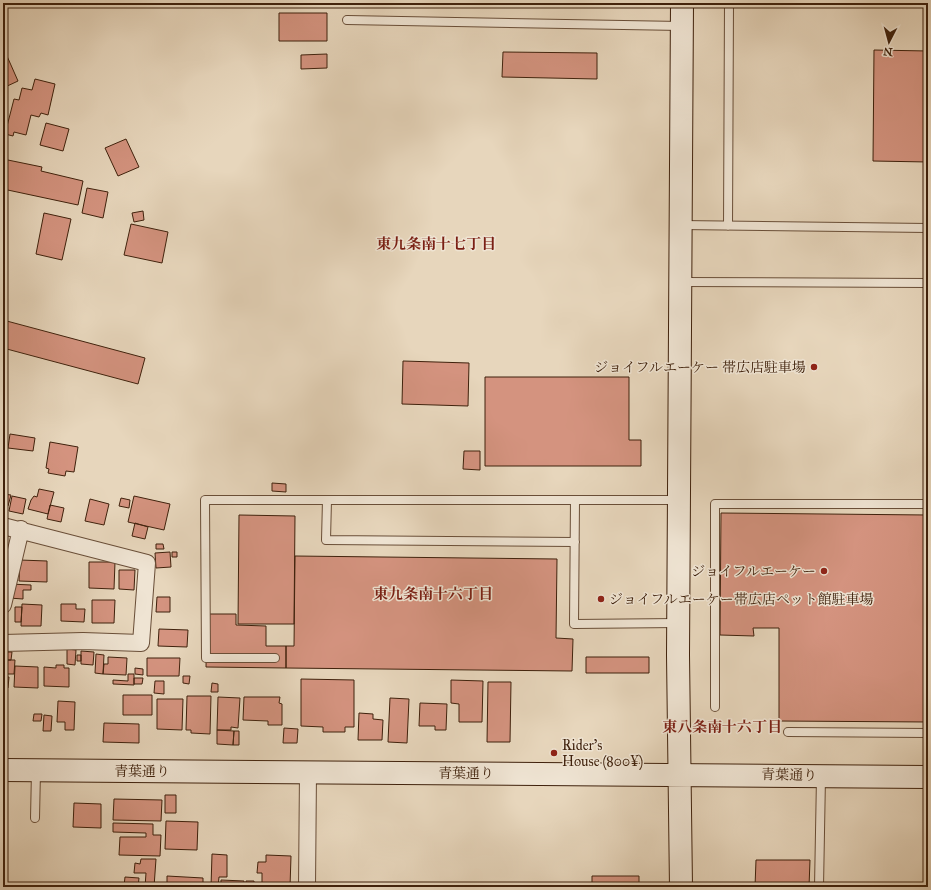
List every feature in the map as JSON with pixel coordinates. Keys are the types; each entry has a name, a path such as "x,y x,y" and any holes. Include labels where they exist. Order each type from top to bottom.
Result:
{"street":[{"path":"681,887 679,774 679,500 682,3"},
{"path":"3,526 21,529 147,563 141,643 83,641 3,643"},
{"path":"3,605 21,529"},
{"name":"青葉通り","path":"4,767 36,770 928,777"},
{"path":"307,887 308,772"}],"lane":[{"path":"728,226 729,3"},
{"path":"347,20 682,26"},
{"path":"681,225 928,228"},
{"path":"680,282 928,283"},
{"path":"275,658 206,658 205,500 679,500"},
{"path":"327,500 326,540 575,542"},
{"path":"575,500 574,624 679,623"},
{"path":"715,707 715,504 928,504"},
{"path":"788,732 928,733"},
{"path":"35,818 36,770"},
{"path":"819,887 821,776"}],"building":[{"path":"279,13 327,13 327,41 279,41"},
{"path":"3,47 18,81 3,88"},
{"path":"874,50 928,51 928,162 873,161"},
{"path":"503,52 597,53 597,79 502,77"},
{"path":"327,54 327,68 301,69 301,55"},
{"path":"35,79 55,84 48,115 41,113 39,117 31,115 26,135 14,132 13,136 5,134 14,99 19,100 22,88 32,90"},
{"path":"46,123 69,129 63,151 40,145"},
{"path":"126,139 139,167 118,176 105,148"},
{"path":"3,159 42,167 41,171 83,181 78,205 3,189"},
{"path":"87,188 108,192 103,218 82,213"},
{"path":"143,211 144,220 134,222 132,213"},
{"path":"44,213 71,219 62,260 36,254"},
{"path":"131,224 168,232 162,263 124,255"},
{"path":"3,320 145,358 138,384 3,348"},
{"path":"403,361 469,363 468,406 402,404"},
{"path":"485,377 629,377 629,440 641,440 641,466 485,466"},
{"path":"10,434 35,438 33,451 8,448"},
{"path":"50,442 78,447 74,472 66,471 65,476 48,473 49,469 46,468"},
{"path":"464,451 480,451 480,470 463,469"},
{"path":"272,483 286,484 286,492 272,491"},
{"path":"39,489 54,492 48,514 28,509 34,496 37,497"},
{"path":"3,494 11,495 8,506 3,504"},
{"path":"12,496 26,499 23,514 9,511"},
{"path":"134,496 170,504 164,530 128,522"},
{"path":"121,498 130,500 129,508 119,506"},
{"path":"90,499 109,504 104,525 85,521"},
{"path":"50,505 64,508 61,522 47,519"},
{"name":"ジョイフルエーケー","path":"721,513 928,515 928,722 779,721 779,628 753,628 754,636 720,635"},
{"path":"239,515 295,516 294,624 238,624"},
{"path":"135,523 148,527 145,539 132,536"},
{"path":"156,544 163,544 164,549 156,549"},
{"path":"170,552 171,567 156,568 155,553"},
{"path":"172,552 177,552 177,557 172,557"},
{"path":"295,556 557,559 556,638 573,639 572,671 286,668 286,646 294,646"},
{"path":"20,560 47,561 47,582 19,581"},
{"path":"89,562 115,562 114,589 89,588"},
{"path":"119,570 135,570 134,590 119,589"},
{"path":"10,584 31,585 31,590 23,590 23,599 9,598"},
{"path":"157,597 170,597 170,612 156,612"},
{"path":"92,600 115,600 114,623 92,623"},
{"path":"22,604 42,605 41,626 21,626"},
{"path":"61,604 76,604 76,609 85,609 84,622 61,621"},
{"path":"15,607 22,607 21,622 15,622"},
{"path":"207,614 236,614 236,625 266,626 266,646 286,646 286,668 206,667"},
{"path":"159,629 188,630 187,647 158,646"},
{"path":"67,649 76,650 75,665 67,664"},
{"path":"81,651 94,652 93,665 81,664"},
{"path":"4,652 12,652 11,660 4,660"},
{"path":"96,654 104,655 103,674 95,673"},
{"path":"77,655 81,655 81,661 77,661"},
{"path":"108,657 127,658 126,675 103,674 104,664 108,664"},
{"path":"586,657 649,657 649,673 586,673"},
{"path":"147,658 180,658 179,676 147,676"},
{"path":"3,660 15,660 14,674 3,674"},
{"path":"56,665 64,665 64,668 69,668 69,687 44,686 44,667 56,668"},
{"path":"15,666 38,667 38,688 14,687"},
{"path":"135,668 143,669 143,675 135,674"},
{"path":"128,674 134,674 134,685 113,684 113,680 128,681"},
{"path":"183,676 190,676 189,684 183,683"},
{"path":"3,677 9,677 8,688 3,688"},
{"path":"134,678 143,678 142,684 134,684"},
{"path":"301,679 354,680 354,727 345,727 345,732 323,732 323,727 301,726"},
{"path":"451,680 483,681 482,722 459,722 459,704 451,703"},
{"path":"155,681 164,681 164,694 154,693"},
{"path":"488,682 511,682 510,742 487,742"},
{"path":"212,683 218,684 218,692 211,692"},
{"path":"123,695 152,695 152,715 123,715"},
{"path":"187,696 211,696 210,734 191,733 191,730 186,730"},
{"path":"218,697 240,698 238,728 231,727 231,730 217,730"},
{"path":"244,697 280,697 279,703 282,704 282,725 268,725 268,721 243,720"},
{"path":"390,698 409,699 407,743 388,742"},
{"path":"157,699 183,699 182,730 157,729"},
{"path":"58,701 75,702 74,730 65,730 65,722 57,722"},
{"path":"420,703 447,704 446,730 435,730 435,726 419,726"},
{"path":"359,713 373,714 373,719 383,720 382,740 358,740"},
{"path":"34,714 42,714 41,721 33,721"},
{"path":"44,715 52,716 51,731 43,731"},
{"path":"104,723 139,724 139,743 103,742"},
{"path":"284,728 298,729 297,743 283,743"},
{"path":"217,730 234,731 233,745 217,744"},
{"path":"234,731 239,731 239,745 233,745"},
{"path":"165,795 176,795 176,813 165,813"},
{"path":"114,799 162,800 161,821 113,820"},
{"path":"74,803 101,804 101,828 73,827"},
{"path":"166,821 198,822 197,850 165,849"},
{"path":"113,823 153,824 153,835 161,835 160,856 119,855 120,837 146,837 146,833 113,832"},
{"path":"212,854 227,855 227,877 219,877 218,887 211,887"},
{"path":"266,855 291,856 290,887 258,887 262,886 262,873 257,873 258,862 266,862"},
{"path":"141,859 156,859 154,887 145,887 146,873 134,873 135,863 140,864"},
{"path":"756,860 810,860 809,887 755,887"},
{"path":"167,876 203,878 203,887 167,887"},
{"path":"592,876 639,876 639,887 592,887"},
{"path":"125,877 139,878 138,887 124,886"},
{"path":"221,880 244,881 244,887 221,887"},
{"path":"246,881 254,881 254,887 246,887"},
{"path":"582,883 582,887 545,887 545,884"}],"place":[{"name":"ジョイフルエーケー 帯広店駐車場","path":"814,367"},
{"name":"ジョイフルエーケー","path":"824,571"},
{"name":"ジョイフルエーケー帯広店ペット館駐車場","path":"601,599"},
{"name":"Rider’s House (800¥)","path":"554,753"}],"district":[{"name":"東九条南十七丁目","path":"436,244"},
{"name":"東九条南十六丁目","path":"433,594"},
{"name":"東八条南十六丁目","path":"722,727"}]}
